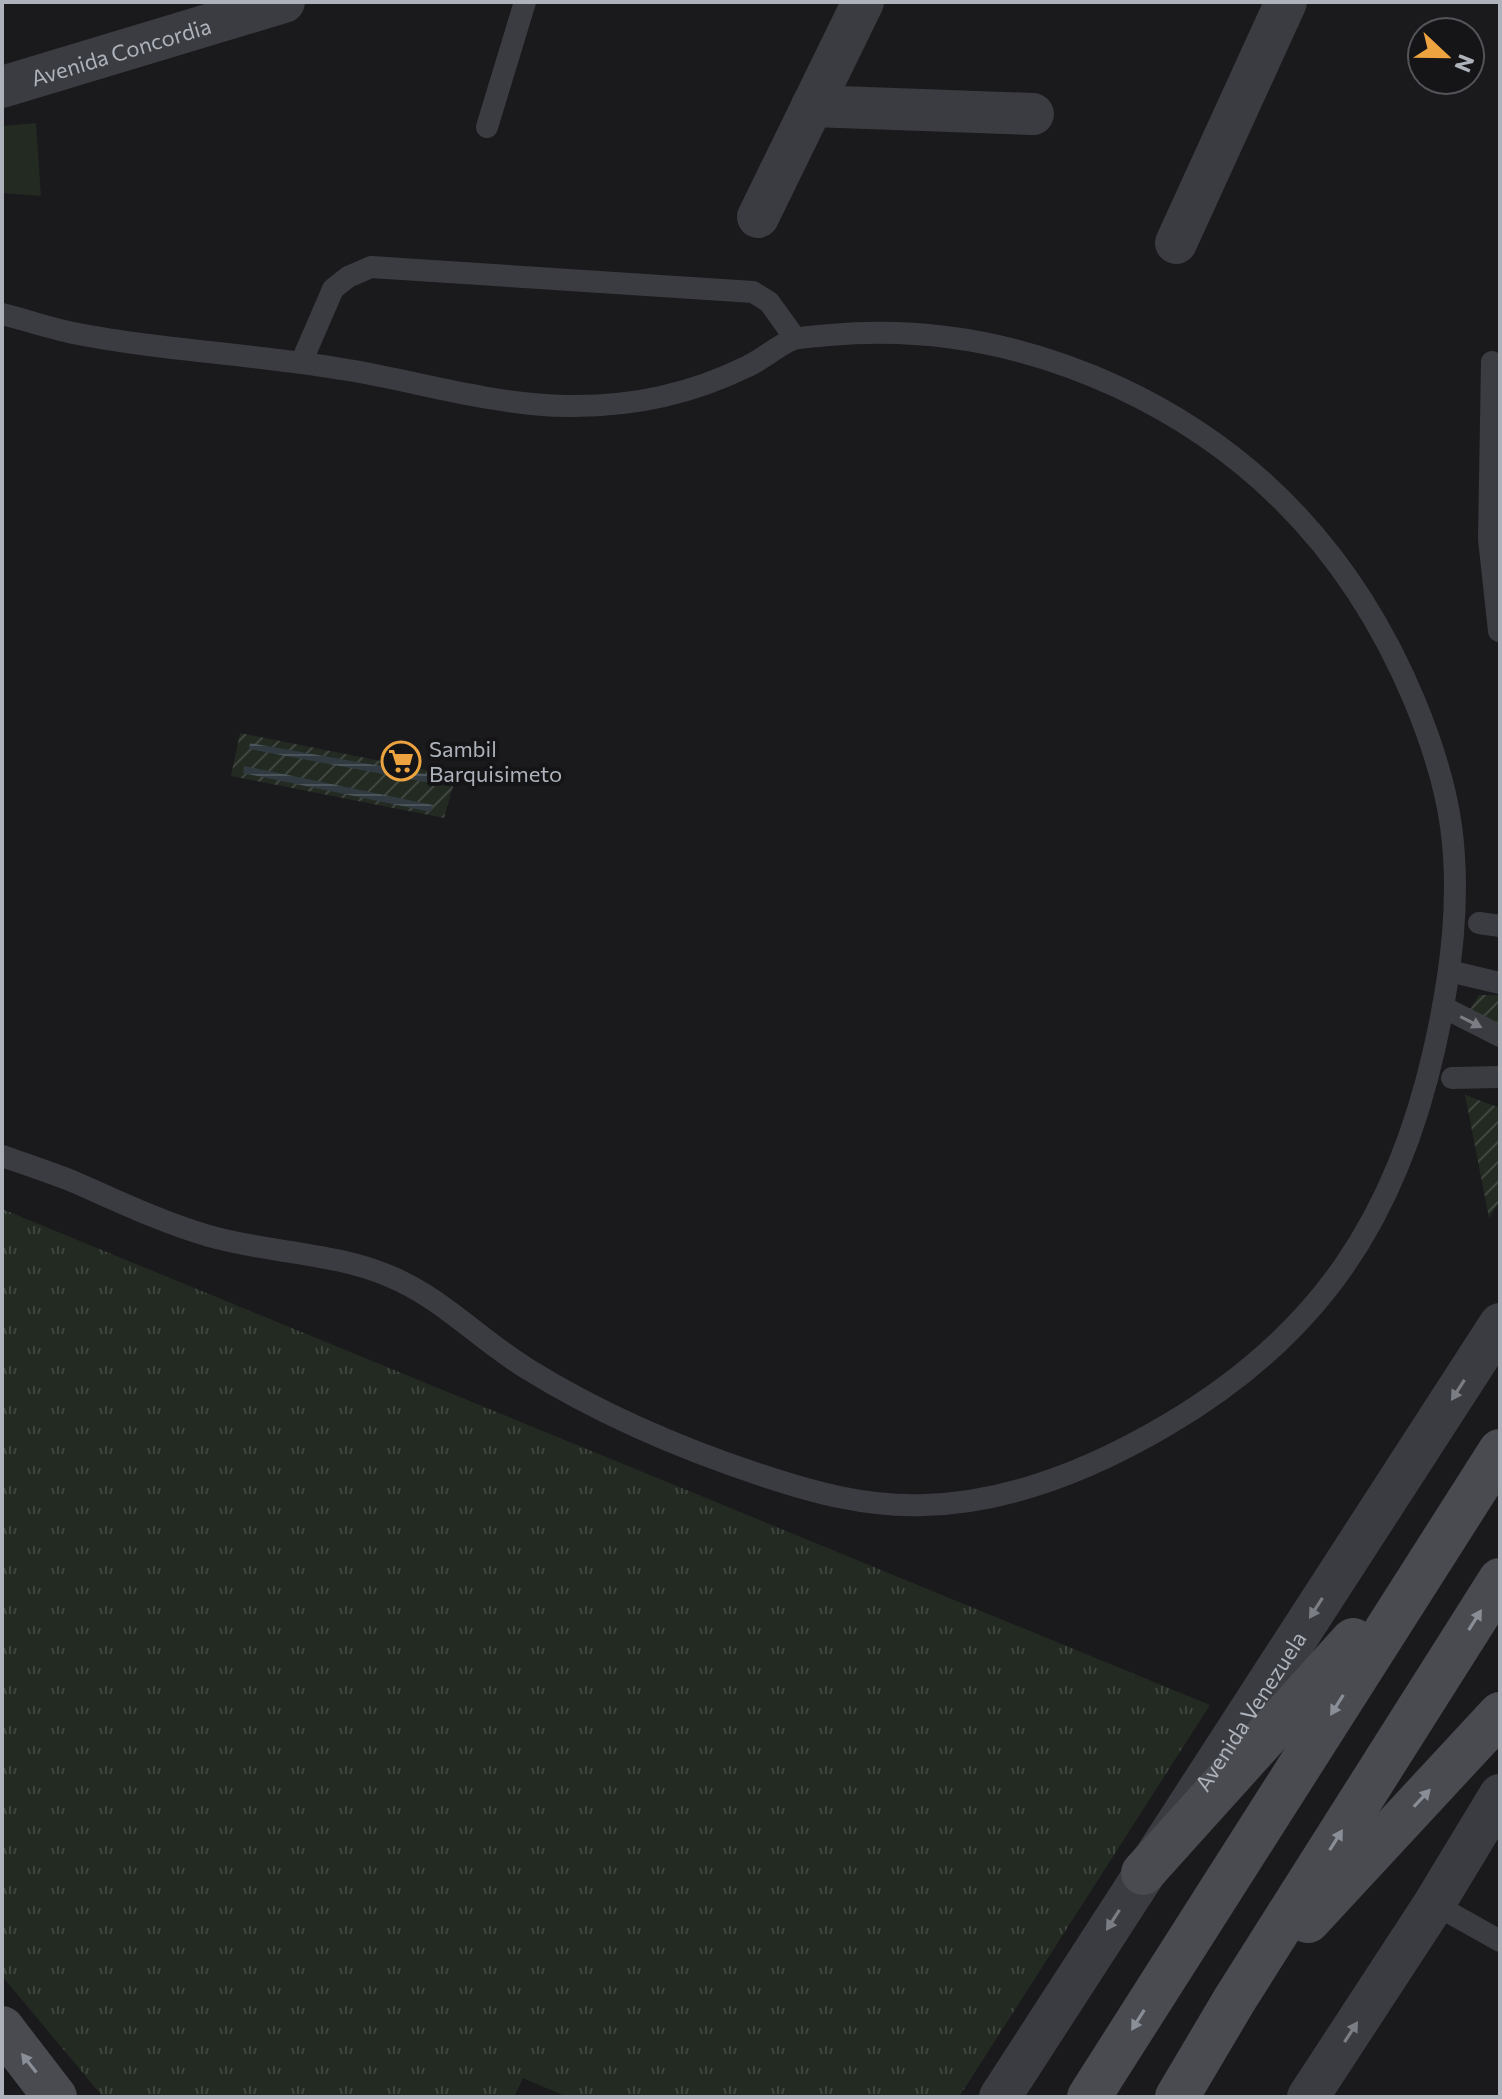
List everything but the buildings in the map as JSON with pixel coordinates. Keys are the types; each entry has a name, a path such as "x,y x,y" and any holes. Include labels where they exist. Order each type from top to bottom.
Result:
{"street":[{"name":"Avenida Concordia","path":"2,87 284,2"},
{"path":"758,217 863,2"},
{"path":"1176,243 1286,2"},
{"path":"812,106 1033,114"},
{"name":"Avenida Venezuela","path":"1000,2097 1500,1324"},
{"path":"1089,2097 1500,1451"},
{"path":"1143,1873 1438,1546"},
{"path":"1177,2097 1235,1999 1500,1580"},
{"path":"1235,1999 1500,1714"},
{"path":"1308,2097 1434,1904 1500,1795"},
{"path":"2,2028 55,2097"}],"lane":[{"path":"487,127 525,2"},
{"path":"301,363 333,289 348,277 371,267 753,292 769,302 795,338"},
{"path":"2,314 72,333 301,363 520,402 564,406 650,399 725,377 760,361 795,338 866,332 948,336 993,344 1079,371 1120,388 1198,432 1245,466 1288,505 1327,547 1388,641 1433,751 1452,833 1455,890 1443,1007 1426,1087 1396,1176 1351,1258 1302,1320 1230,1383 1192,1411 1151,1435 1050,1481 960,1503 911,1505 850,1501 809,1492 719,1462 623,1422 574,1396 480,1338 427,1295 397,1279 346,1262 269,1250 182,1227 2,1156"},
{"path":"1492,362 1489,539 1499,631"},
{"path":"1449,971 1500,983"},
{"path":"1443,1007 1500,1036"},
{"path":"1452,1078 1500,1077"},
{"path":"1434,1904 1500,1941"}],"green space":[{"path":"36,123 41,196 2,193 2,126"},
{"path":"240,733 456,776 444,818 231,776"},
{"path":"1479,995 1500,995 1500,1026 1469,1011"},
{"path":"1465,1095 1500,1108 1500,1201 1489,1218"},
{"path":"2,1209 1210,1705 959,2097 567,2097 523,2078 514,2097 103,2097 2,1976"}],"shaded area":[{"path":"250,743 437,776 436,784 249,749"},
{"path":"244,766 433,805 431,812 243,773"}],"place":[{"name":"Sambil Barquisimeto","path":"401,761"}]}
